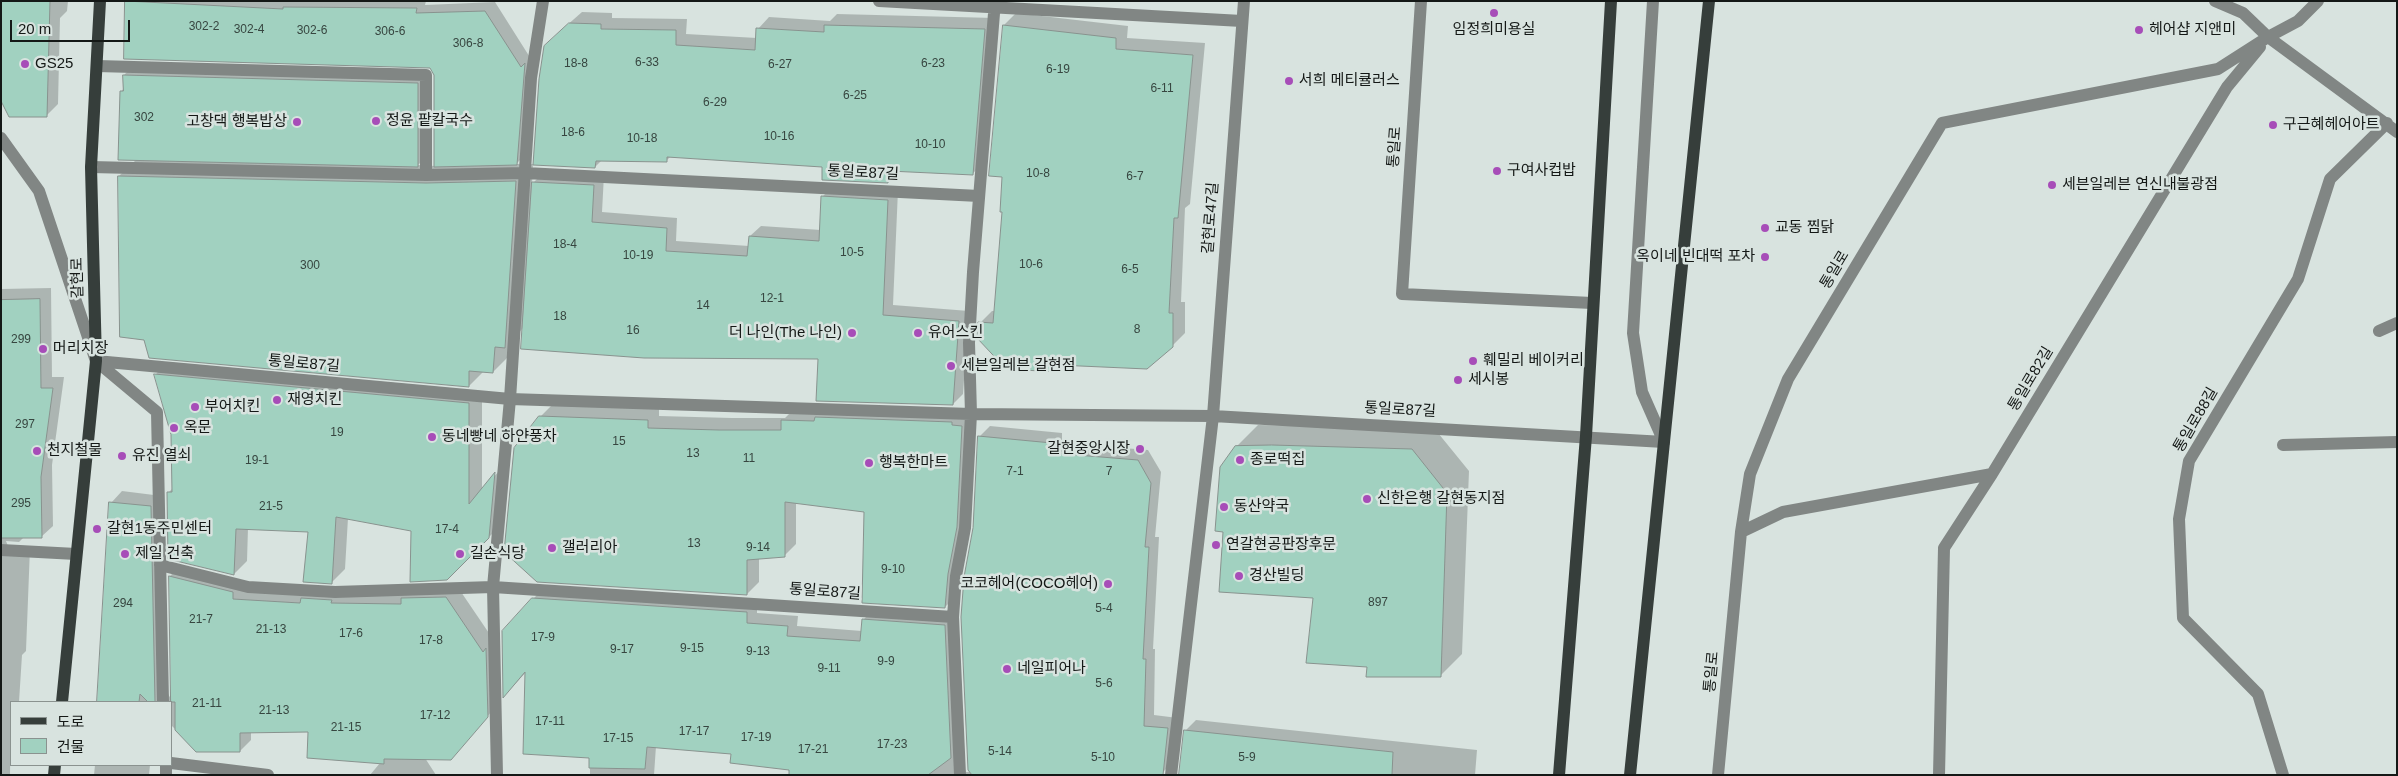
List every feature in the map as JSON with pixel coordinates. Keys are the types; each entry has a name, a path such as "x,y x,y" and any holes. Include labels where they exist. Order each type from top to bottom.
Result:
{"main road":[{"name":"갈현로","path":"62,701 96,361 91,167 100,1"},
{"path":"1559,775 1586,436 1592,303 1611,1"},
{"path":"1630,775 1709,1"}],"street":[{"path":"497,775 493,587 510,399 531,78 543,1"},
{"path":"879,1 995,5 1242,22"},
{"name":"갈현로47길","path":"1213,416 1244,1"},
{"name":"통일로","path":"1421,1 1402,294 1592,303"},
{"path":"1653,1 1633,333 1642,392 1664,442"},
{"path":"2215,1 2243,14 2268,37 2386,122 2397,132"},
{"name":"통일로","path":"1718,775 1741,532 1750,474 1788,379 1942,123 2218,69 2268,37 2298,22 2318,1"},
{"path":"960,775 953,616 956,576 965,528 971,414 969,343 995,5"},
{"name":"통일로82길","path":"1939,775 1944,548 1992,474 2227,87 2268,37"},
{"path":"97,66 426,75 426,176"},
{"name":"통일로88길","path":"2283,775 2258,694 2183,618 2179,519 2189,461 2298,279 2330,179 2386,122"},
{"path":"1,138 39,191 96,361 157,412 163,701"},
{"name":"통일로87길","path":"91,167 426,176 525,173 979,196"},
{"path":"2378,331 2397,323"},
{"name":"통일로87길","path":"96,361 510,399 971,414 1213,416 1586,436 1664,442"},
{"path":"1171,775 1213,416"},
{"path":"2283,444 2397,442"},
{"path":"1741,532 1783,512 1992,474"},
{"path":"1,550 76,554"},
{"name":"통일로87길","path":"160,565 248,587 335,592 493,587 953,616"},
{"path":"172,762 268,775"}],"building":[{"name":"GS25","path":"1,1 50,1 47,117 9,117 1,101"},
{"path":"125,1 283,9 283,7 417,8 416,13 485,11 521,67 525,63 517,165 434,167 434,75 430,68 124,59"},
{"path":"569,23 601,24 601,29 676,30 676,45 755,50 756,28 824,32 824,25 985,29 973,175 889,171 888,183 822,180 822,167 667,157 667,162 596,161 595,168 533,165 539,79 544,46"},
{"path":"1003,25 1116,38 1116,49 1193,55 1178,218 1174,218 1169,313 1173,313 1173,347 1147,369 1058,365 1058,372 1006,369 977,338 978,322 993,323 1002,212 1000,212 1002,177 989,176"},
{"path":"123,75 418,83 418,167 118,160 120,91 123,91"},
{"path":"118,176 426,183 516,181 505,348 495,347 493,373 469,371 469,387 149,358 144,340 120,337"},
{"path":"532,182 594,185 592,222 667,228 666,251 747,256 749,236 819,241 821,196 888,200 883,315 959,321 953,405 816,401 818,359 644,358 521,349"},
{"path":"40,299 41,388 53,388 41,477 42,538 1,538 1,300"},
{"path":"154,374 469,403 469,504 495,472 489,538 447,580 410,582 411,531 336,517 332,584 303,582 308,532 236,529 234,575 168,559 167,492 172,492 171,435"},
{"path":"539,416 648,420 648,428 719,430 781,430 781,420 814,421 815,417 952,422 952,425 962,426 957,527 948,574 945,608 862,603 864,512 785,502 785,557 747,560 747,595 537,582 504,552 514,448"},
{"path":"978,436 1052,443 1052,453 1138,460 1151,483 1145,547 1149,547 1143,659 1146,659 1144,726 1168,728 1163,775 972,775 968,770 961,617 964,577 973,528"},
{"path":"1272,445 1412,449 1447,493 1441,677 1366,677 1367,667 1306,663 1313,598 1219,592 1223,532 1215,531 1220,467 1235,446"},
{"path":"109,502 151,506 155,701 147,701 140,694 139,701 97,701"},
{"path":"169,576 233,592 233,599 300,603 301,598 332,600 331,603 401,604 401,598 446,597 483,652 486,648 488,717 451,760 384,759 384,764 307,758 308,732 240,733 240,752 196,752 175,730 175,702 171,701"},
{"path":"532,598 747,612 747,623 788,626 787,636 860,641 862,619 945,625 951,758 928,775 789,775 789,770 730,763 731,754 647,747 645,769 589,768 589,758 523,754 525,672 503,698 502,631"},
{"path":"1184,730 1393,752 1392,775 1179,775"}],"place":[{"name":"임정희미용실","path":"1494,13"},
{"name":"헤어샵 지앤미","path":"2139,30"},
{"name":"GS25","path":"25,64"},
{"name":"서희 메티큘러스","path":"1289,81"},
{"name":"정윤 팥칼국수","path":"376,121"},
{"name":"고창댁 행복밥상","path":"297,122"},
{"name":"구근혜헤어아트","path":"2273,125"},
{"name":"구여사컵밥","path":"1497,171"},
{"name":"세븐일레븐 연신내불광점","path":"2052,185"},
{"name":"교동 찜닭","path":"1765,228"},
{"name":"옥이네 빈대떡 포차","path":"1765,257"},
{"name":"더 나인(The 나인)","path":"852,333"},
{"name":"유어스킨","path":"918,333"},
{"name":"머리치장","path":"43,349"},
{"name":"훼밀리 베이커리","path":"1473,361"},
{"name":"세븐일레븐 갈현점","path":"951,366"},
{"name":"세시봉","path":"1458,380"},
{"name":"재영치킨","path":"277,400"},
{"name":"부어치킨","path":"195,407"},
{"name":"옥문","path":"174,428"},
{"name":"동네빵네 하얀풍차","path":"432,437"},
{"name":"갈현중앙시장","path":"1140,449"},
{"name":"천지철물","path":"37,451"},
{"name":"유진 열쇠","path":"122,456"},
{"name":"종로떡집","path":"1240,460"},
{"name":"행복한마트","path":"869,463"},
{"name":"신한은행 갈현동지점","path":"1367,499"},
{"name":"동산약국","path":"1224,507"},
{"name":"갈현1동주민센터","path":"97,529"},
{"name":"연갈현공판장후문","path":"1216,545"},
{"name":"갤러리아","path":"552,548"},
{"name":"제일 건축","path":"125,554"},
{"name":"길손식당","path":"460,554"},
{"name":"경산빌딩","path":"1239,576"},
{"name":"코코헤어(COCO헤어)","path":"1108,584"},
{"name":"네일피어나","path":"1007,669"}]}
